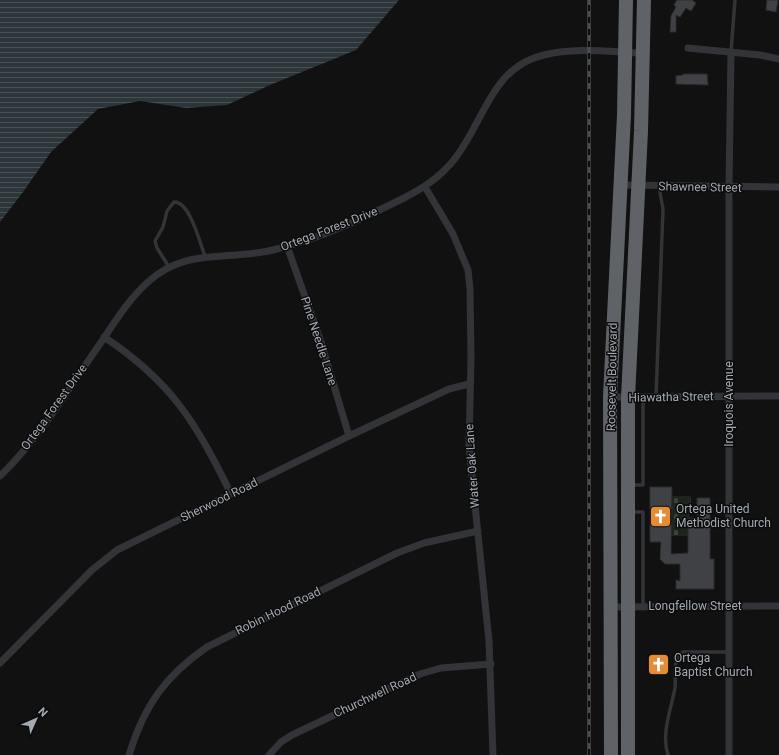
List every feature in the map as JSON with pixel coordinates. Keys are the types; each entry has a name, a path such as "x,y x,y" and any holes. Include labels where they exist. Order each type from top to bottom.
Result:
{"highway":[{"name":"Roosevelt Boulevard","path":"611,755 610,397 626,52 626,0"},
{"name":"Roosevelt Boulevard","path":"628,755 628,398 639,186 644,0"}],"street":[{"path":"688,48 760,55 779,59"},
{"name":"Ortega Forest Drive","path":"0,476 32,439 134,297 148,282 169,267 186,260 205,256 252,254 287,246 354,222 426,187 453,161 493,92 507,75 516,68 535,58 551,53 643,53"},
{"name":"Iroquois Avenue","path":"729,755 729,187 731,53"},
{"name":"Shawnee Street","path":"620,185 779,188"},
{"name":"Water Oak Lane","path":"426,187 453,234 468,270 470,288 471,350 468,447 491,664 493,755"},
{"name":"Pine Needle Lane","path":"287,246 320,338 349,436"},
{"path":"104,337 124,350 153,375 179,403 204,440 230,494"},
{"name":"Sherwood Road","path":"0,663 92,570 117,550 349,436 449,389 469,384"},
{"name":"Hiawatha Street","path":"610,397 779,396"},
{"name":"Robin Hood Road","path":"129,755 138,727 159,689 183,664 207,647 397,552 424,543 478,530"},
{"name":"Longfellow Street","path":"611,607 779,606"},
{"name":"Churchwell Road","path":"269,755 292,735 408,678 441,668 491,664"}],"lane":[{"path":"731,53 736,0"},
{"path":"656,397 663,209 659,186"},
{"path":"169,267 157,248 155,241 163,227 167,211 174,202 180,203 190,216 205,256"},
{"path":"628,484 643,485 643,397"},
{"path":"628,512 643,512 643,606"},
{"path":"668,755 666,748 667,722 675,686 676,663 679,656 683,652 730,652"}],"green space":[{"path":"672,496 691,496 688,536 672,536"}],"shaded area":[{"path":"0,0 399,0 356,50 270,85 227,105 186,108 140,101 98,109 51,152 0,222"}],"building":[{"path":"677,0 692,0 696,3 691,11 686,8 680,17 676,15 676,32 670,32 671,16 676,7 674,5"},
{"path":"767,0 778,0 776,12 766,10"},
{"path":"683,74 707,74 708,85 676,84 676,76"},
{"path":"650,487 672,487 671,554 688,553 688,518 697,518 697,498 710,498 710,559 714,559 714,589 676,589 676,580 680,581 680,564 665,564 660,559 661,542 650,542"}],"railway":[{"path":"589,0 589,755"}],"place":[{"name":"Ortega United Methodist Church","path":"661,516"},
{"name":"Ortega Baptist Church","path":"659,665"}]}
